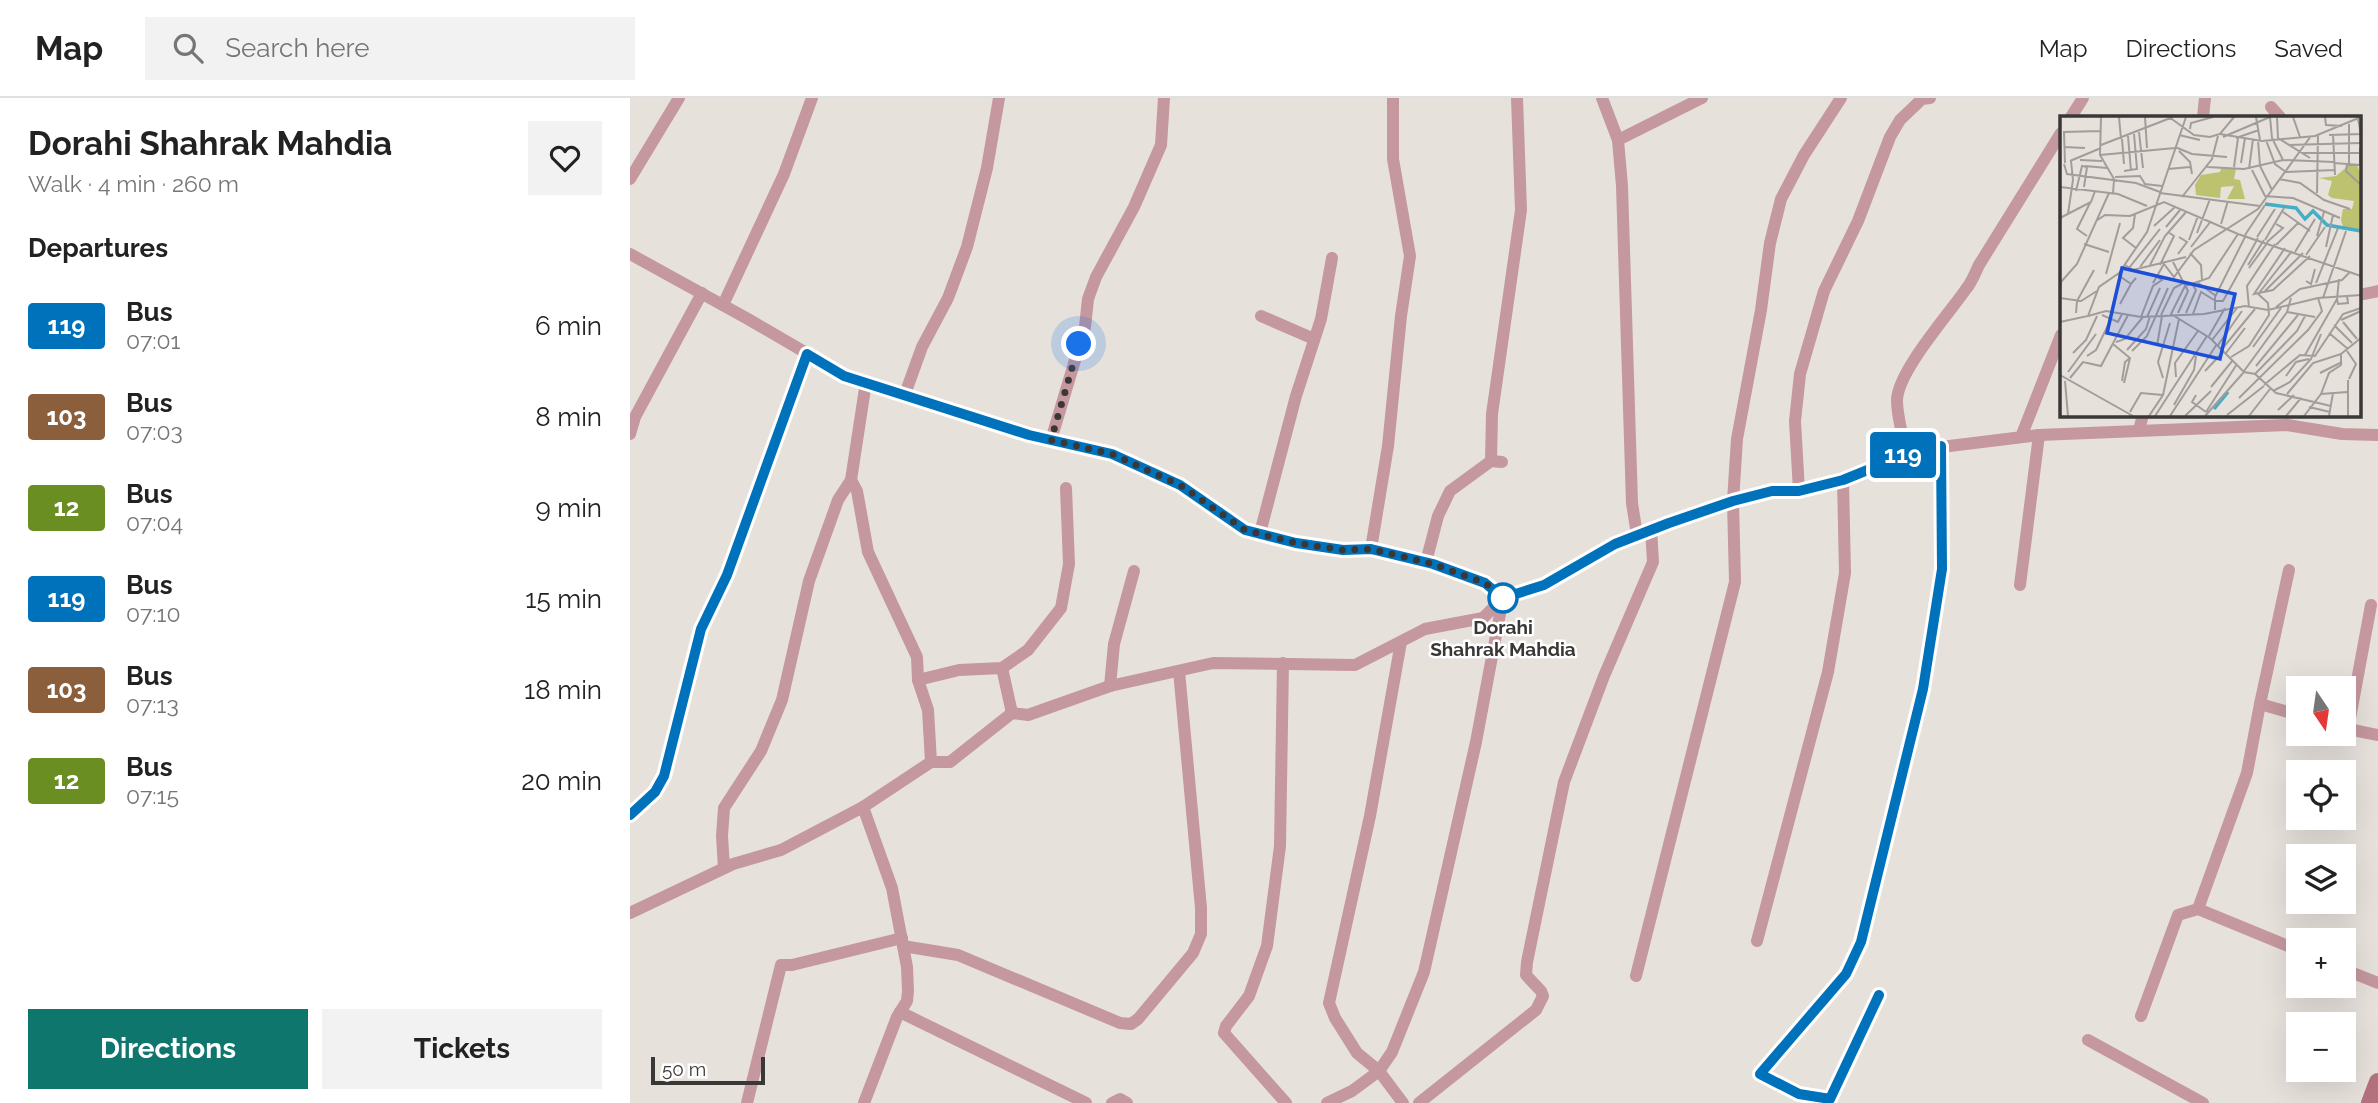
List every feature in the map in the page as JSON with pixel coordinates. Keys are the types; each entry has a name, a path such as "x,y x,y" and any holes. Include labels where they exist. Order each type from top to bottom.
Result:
{"street":[{"path":"630,179 679,98"},
{"path":"723,305 784,174 812,98"},
{"path":"905,394 922,346 948,298 967,247 987,167 999,98"},
{"path":"1051,440 1096,276 1134,207 1161,145 1164,98"},
{"path":"1371,549 1388,446 1410,256 1393,159 1393,98"},
{"path":"1426,562 1437,516 1450,491 1497,462 1492,414 1521,210 1517,98"},
{"path":"1602,98 1618,139 1622,186 1632,503 1637,535"},
{"path":"1618,139 1702,98"},
{"path":"1636,976 1735,582 1733,501 1737,439 1769,243 1781,199 1804,155 1841,98"},
{"path":"1799,491 1795,421 1800,374 1824,291 1858,221 1890,137 1900,120 1922,99 1930,98"},
{"path":"2072,116 2083,98"},
{"path":"2203,116 2205,98"},
{"path":"1907,454 1897,397 1905,376 1940,321 1968,287 2060,135"},
{"path":"630,254 844,376 1029,435 1112,454 1180,485 1245,530 1296,543 1331,548 1371,549 1426,562 1485,583 1503,598"},
{"path":"1260,533 1321,319 1332,258"},
{"path":"2360,295 2378,291"},
{"path":"630,434 635,417 702,293"},
{"path":"1261,316 1314,339"},
{"path":"2021,437 2060,338"},
{"path":"630,815 655,792 664,776 701,629 727,575 807,354"},
{"path":"724,868 723,808 761,751 782,700 808,581 838,500 851,480 866,382"},
{"path":"2139,430 2143,416"},
{"path":"630,913 724,868 781,850 863,807 931,762 950,762 1012,713 1028,715 1110,686 1213,663 1355,665 1425,629 1483,618 1503,598 1544,585 1615,544 1733,501 1772,491 1799,491 1843,480 1907,454 1941,446 2039,435 2139,430 2231,421 2287,425 2342,434 2378,435"},
{"path":"2020,585 2039,435"},
{"path":"1879,995 1829,1101 1799,1094 1760,1074 1846,974 1861,942 1923,689 1942,569 1941,446"},
{"path":"851,480 858,491 868,552 917,657 918,680 928,710 931,762"},
{"path":"1757,941 1828,671 1845,573 1843,480"},
{"path":"918,680 958,670 1002,668 1028,650 1061,608 1069,564 1066,488"},
{"path":"1419,1103 1536,1010 1543,996 1526,975 1527,962 1564,782 1604,677 1653,562 1651,529"},
{"path":"2198,909 2247,774 2290,570"},
{"path":"1110,686 1114,644 1134,571"},
{"path":"1327,1103 1352,1091 1379,1071 1392,1052 1424,972 1476,742 1503,598"},
{"path":"2356,679 2371,605"},
{"path":"1401,642 1370,816 1329,1003 1357,1053 1379,1071 1403,1103"},
{"path":"1283,663 1280,846 1267,946 1249,996 1226,1026 1224,1033 1286,1103"},
{"path":"1002,668 1012,713"},
{"path":"747,1103 782,965 903,942 958,955 1120,1023 1131,1024 1138,1019 1193,953 1201,934 1200,895 1180,671"},
{"path":"2260,704 2286,712"},
{"path":"2356,731 2378,735"},
{"path":"863,807 892,888 903,942 908,991 907,1001 900,1012 864,1103"},
{"path":"2141,1016 2178,915 2198,909 2286,945"},
{"path":"2356,974 2378,983"},
{"path":"900,1012 1086,1103"},
{"path":"2088,1040 2203,1103"},
{"path":"2370,1103 2378,1082"},
{"path":"1112,1103 1120,1099 1127,1103"}],"bus line":[{"name":"119","path":"630,815 655,792 664,776 701,629 727,575 807,354 844,376 1029,435 1112,454 1180,485 1245,530 1296,543 1343,550 1371,549 1433,564 1485,583 1503,598 1544,585 1615,544 1669,523 1772,491 1799,491 1843,480 1907,454 1941,446 1942,569 1923,689 1861,942 1846,974 1760,1074 1799,1094 1830,1099 1879,995"}],"place":[{"name":"Dorahi Shahrak Mahdia","path":"1503,598"}],"route":[{"path":"1079,344 1051,440 1112,454 1180,485 1245,530 1296,543 1343,550 1371,549 1433,564 1485,583 1503,598"}]}
